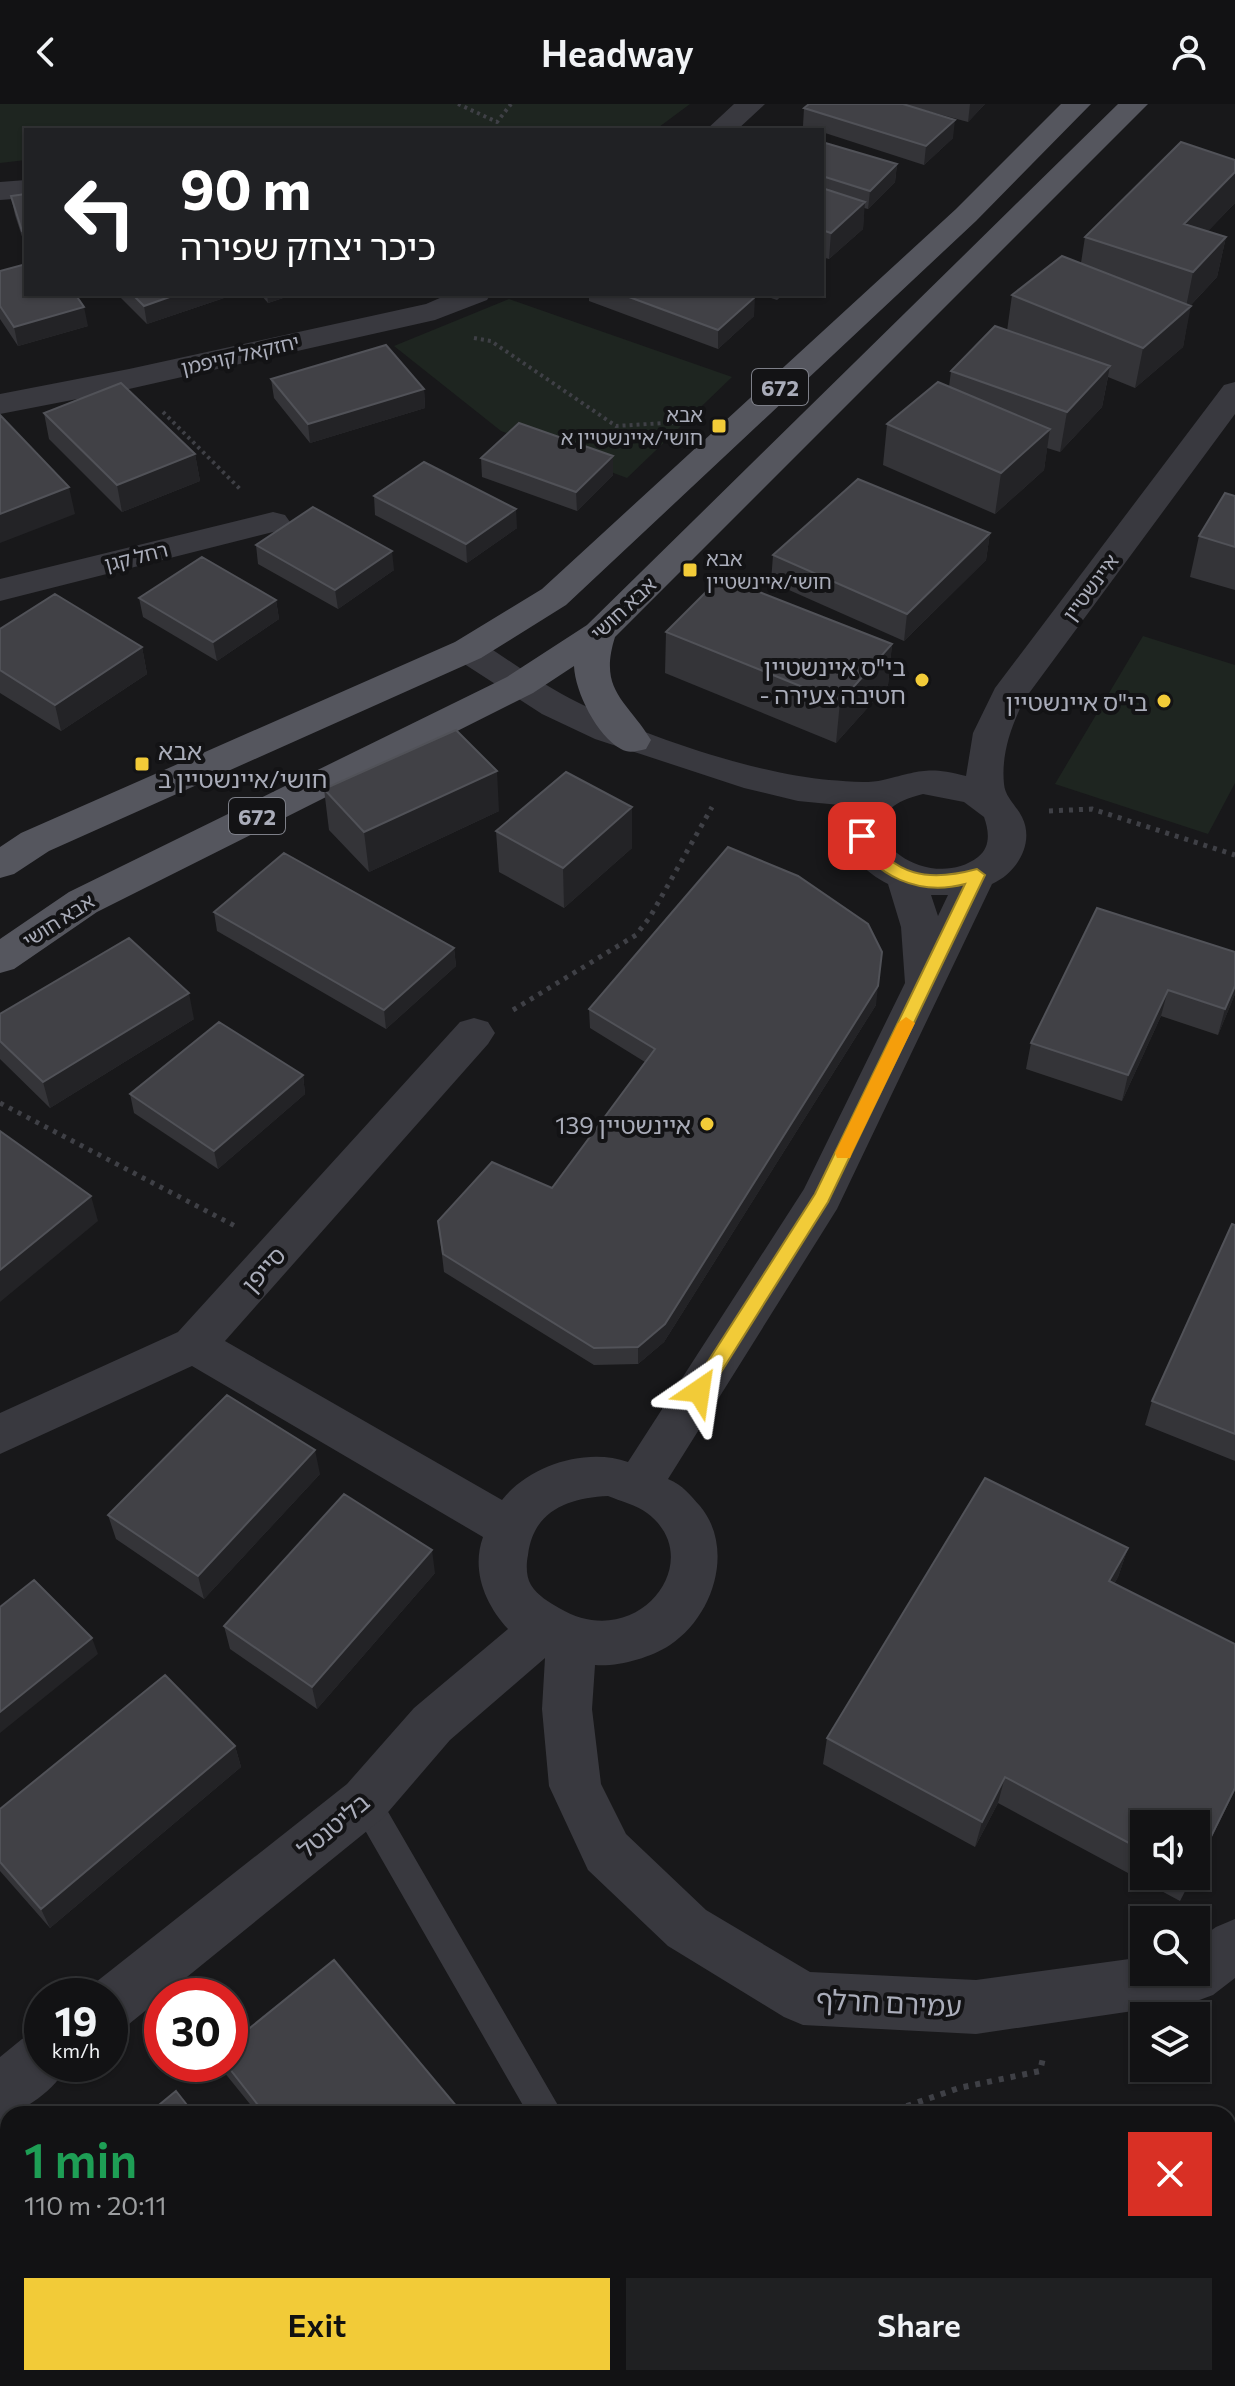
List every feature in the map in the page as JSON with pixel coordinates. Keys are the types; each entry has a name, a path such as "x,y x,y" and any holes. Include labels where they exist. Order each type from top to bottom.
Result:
{"main road":[{"name":"672","path":"0,865 35,842 468,650 554,597 954,226 1077,104"},
{"name":"אבא חושי","path":"0,959 83,902 520,685 599,633 1134,104"},
{"path":"599,633 590,663 599,700 633,740"}],"street":[{"path":"722,128 751,104"},
{"path":"0,191 24,189"},
{"name":"יחזקאל קויפמן","path":"0,404 129,379 425,302 463,296"},
{"name":"איינשטיין","path":"994,806 985,757 990,730 1008,696 1235,392"},
{"name":"רחל קגן","path":"0,590 273,522"},
{"path":"468,650 558,708 633,740 743,777 819,792 855,795 883,793"},
{"path":"743,777 818,815 885,866 905,876 929,882 955,881 977,875 996,863 1006,848 1007,831 994,806 967,789 935,782 901,785 883,793 869,805 862,819 862,836 870,852"},
{"path":"640,1483 822,1197 977,875"},
{"path":"905,876 922,925 926,952 922,990"},
{"name":"סייפן","path":"0,1434 194,1345 474,1033"},
{"path":"194,1345 509,1528"},
{"path":"610,1476 640,1483 666,1499 685,1520 695,1546 695,1574 685,1601 664,1623 636,1638 605,1645 556,1636 519,1609 506,1583 502,1556 509,1528 526,1505 550,1487 579,1477 610,1476"},
{"name":"בליטנטל","path":"128,1991 365,1801 432,1724 556,1636"},
{"name":"עמירם חרלף","path":"556,1636 575,1786 607,1852 687,1928 803,1998 976,2007 1194,1976 1235,1945"},
{"path":"0,2092 24,2073"}],"lane":[{"path":"365,1801 541,2106"}],"path":[{"path":"458,104 497,122 511,104"},
{"path":"491,341 616,426"},
{"path":"129,379 273,522"},
{"path":"474,1033 636,935 743,777"},
{"path":"994,806 1092,809 1235,855"},
{"path":"0,1103 281,1250"},
{"path":"907,2106 959,2088 1040,2071 1057,1996"}],"shaded area":[{"path":"0,104 690,104 658,128 24,128 24,160 0,163"},
{"path":"509,299 732,377 627,478 501,431 394,346"},
{"path":"1143,636 1235,665 1235,783 1208,834 1055,784"}],"building":[{"path":"809,104 903,104 955,120 926,146 804,108"},
{"path":"1181,142 1235,160 1235,172 1184,224 1226,237 1193,272 1085,237"},
{"path":"824,143 897,164 870,191 824,177"},
{"path":"824,189 865,202 831,233 824,231"},
{"path":"24,194 24,230 22,231 11,196"},
{"path":"1062,256 1191,306 1143,348 1012,295"},
{"path":"24,265 24,296 76,296 84,307 14,327 0,306 0,271"},
{"path":"134,296 172,296 144,306"},
{"path":"626,296 755,297 718,330"},
{"path":"995,326 1110,366 1067,412 951,371"},
{"path":"386,345 424,389 308,424 271,379"},
{"path":"938,382 1050,429 1001,473 887,424"},
{"path":"121,383 195,454 117,485 44,413"},
{"path":"0,415 69,487 0,514"},
{"path":"519,423 613,456 576,492 481,458"},
{"path":"424,462 516,509 466,544 374,496"},
{"path":"858,479 990,533 907,614 773,555"},
{"path":"1225,493 1235,496 1235,547 1199,536"},
{"path":"313,507 392,551 335,590 256,545"},
{"path":"202,557 276,600 213,642 139,598"},
{"path":"721,577 892,644 840,702 666,632"},
{"path":"55,594 142,647 55,705 0,670 0,629"},
{"path":"456,730 497,771 364,832 324,789"},
{"path":"566,772 632,807 563,868 496,831"},
{"name":"איינשטיין 139","path":"728,847 798,876 868,924 882,952 878,986 665,1324 638,1347 594,1348 443,1254 438,1221 492,1162 552,1188 655,1049 589,1009"},
{"path":"284,853 454,948 384,1010 214,912"},
{"path":"1097,908 1235,952 1235,986 1225,1009 1168,990 1128,1075 1031,1043"},
{"path":"129,938 189,993 43,1082 0,1041 0,1014"},
{"path":"219,1022 303,1075 214,1151 130,1094"},
{"path":"0,1131 91,1196 0,1270"},
{"path":"1232,1224 1235,1225 1235,1434 1152,1401"},
{"path":"227,1395 315,1450 198,1576 108,1515"},
{"path":"985,1478 1128,1548 1109,1581 1235,1644 1235,1788 1210,1839 1210,1810 1130,1810 1130,1844 1005,1777 982,1822 827,1738"},
{"path":"344,1494 432,1550 312,1687 224,1626"},
{"path":"34,1580 92,1638 0,1712 0,1607"},
{"path":"165,1675 235,1746 41,1909 0,1862 0,1809"},
{"path":"334,1960 456,2106 259,2106 240,2082 248,2082 248,2029"},
{"path":"176,2091 188,2106 158,2106"}],"slow traffic":[{"path":"843,1153 906,1023"}],"place":[{"name":"אבא חושי/איינשטיין א","path":"719,426"},
{"name":"אבא חושי/איינשטיין","path":"690,570"},
{"name":"בי\"ס איינשטיין - חטיבה צעירה","path":"922,680"},
{"name":"בי\"ס איינשטיין","path":"1164,701"},
{"name":"אבא חושי/איינשטיין ב","path":"142,764"},
{"name":"איינשטיין 139","path":"707,1124"}],"route":[{"path":"699,1391 822,1197 977,875 955,881 929,882 905,876 885,866 870,852 862,836"}]}
